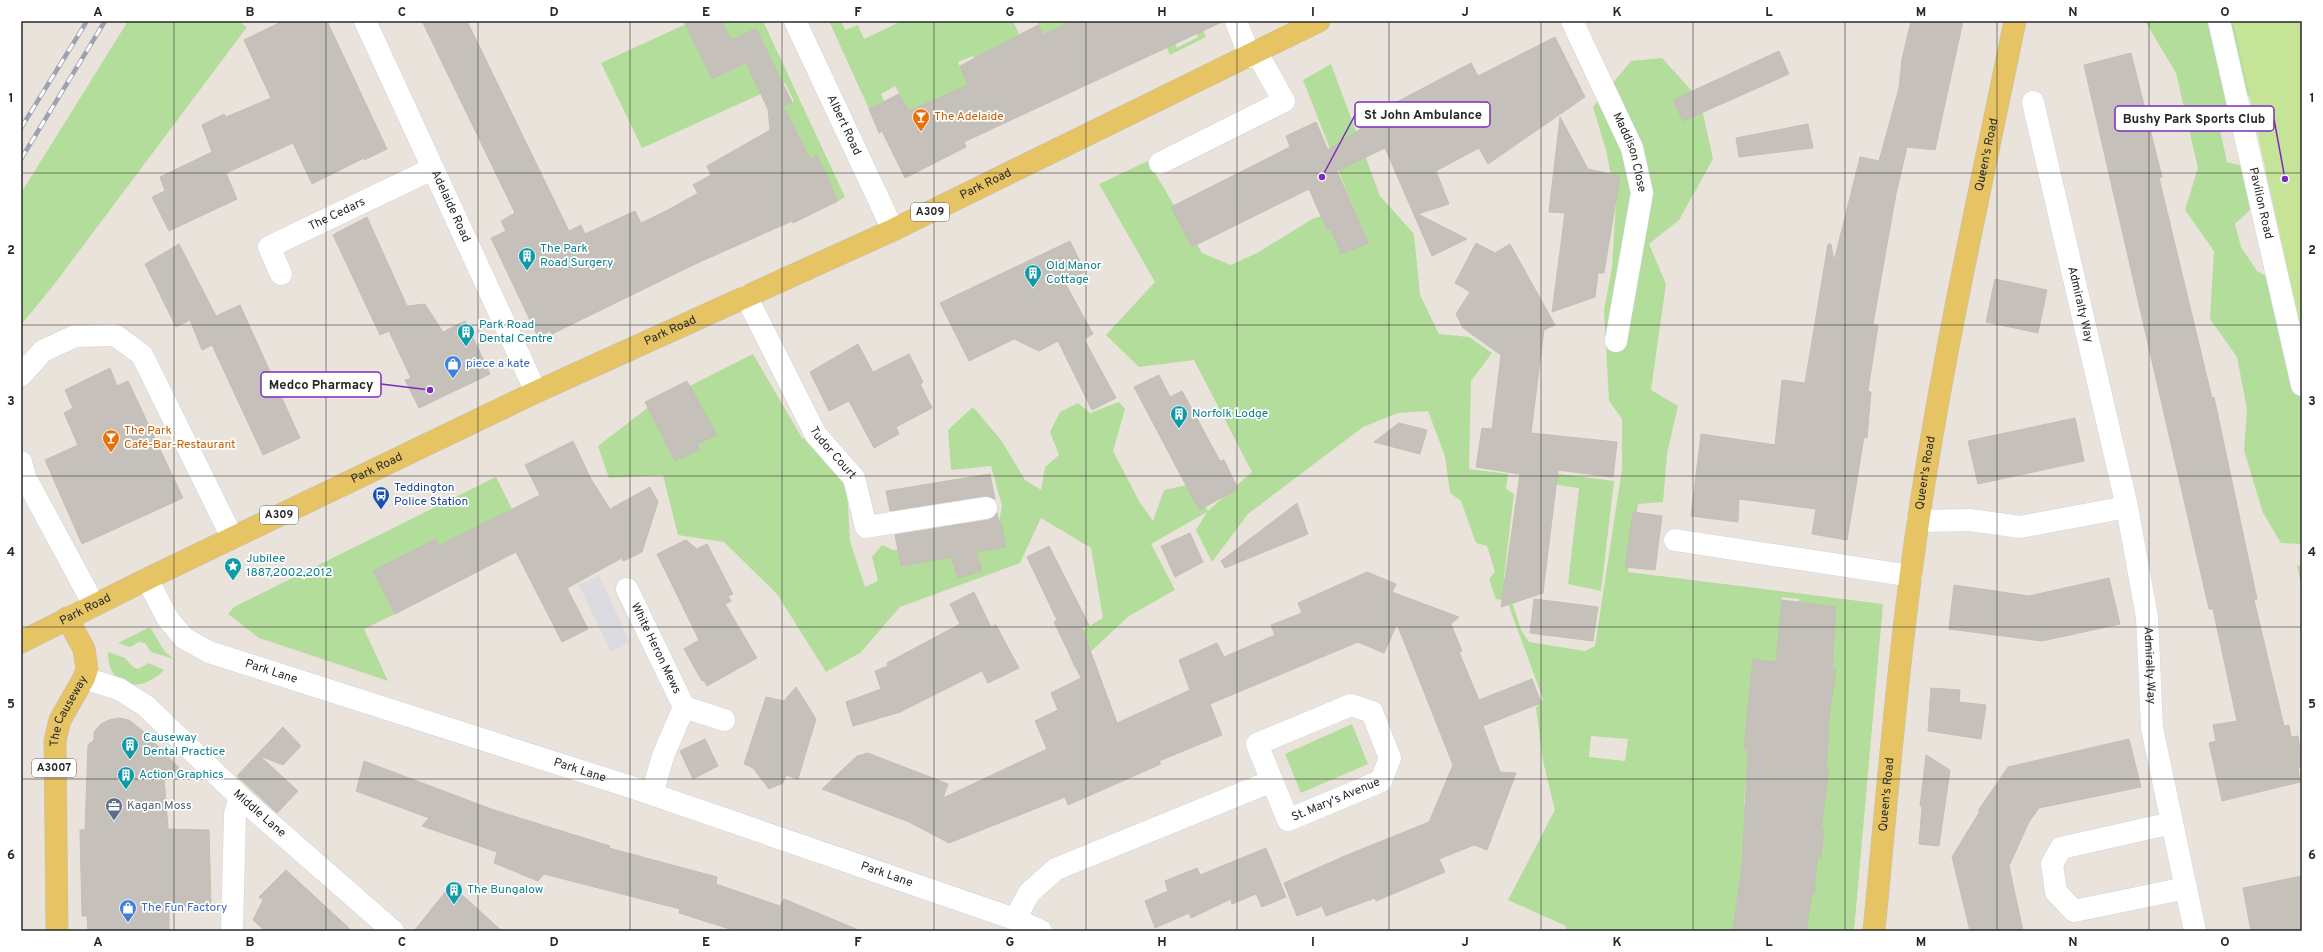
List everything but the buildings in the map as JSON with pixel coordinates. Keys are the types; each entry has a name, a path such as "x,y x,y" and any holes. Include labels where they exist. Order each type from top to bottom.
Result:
{"main road":[{"name":"Park Road","path":"21,642 232,537 536,392 893,230 1253,55 1319,21"},
{"name":"Queen's Road","path":"1874,931 1896,697 1918,521 1943,372 2015,21"},
{"name":"The Causeway","path":"57,931 55,741 60,720 84,678 87,658 67,618"}],"street":[{"name":"Adelaide Road","path":"365,21 536,392"},
{"name":"Albert Road","path":"795,21 893,230"},
{"path":"1160,164 1284,101 1253,55 1236,21"},
{"name":"Maddison Close","path":"1572,21 1632,148 1642,193 1616,341"},
{"name":"Pavilion Road","path":"2219,21 2302,385"},
{"name":"Admiralty Way","path":"2033,102 2127,507 2147,617 2152,728 2196,931"},
{"name":"The Cedars","path":"281,274 269,248 432,169"},
{"name":"Tudor Court","path":"746,296 816,435 854,478 866,527 986,508"},
{"path":"21,375 44,351 75,336 115,335 142,355 232,537"},
{"path":"21,462 25,477 94,605"},
{"path":"1918,521 1970,520 2020,527 2127,507"},
{"path":"1676,540 1911,576"},
{"name":"Park Lane","path":"147,579 168,619 184,638 209,652 652,794 1015,919 1041,931"},
{"name":"White Heron Mews","path":"627,589 684,707 724,720"},
{"name":"Middle Lane","path":"84,678 119,689 134,697 240,798 393,931"},
{"name":"St. Mary's Avenue","path":"1351,705 1372,712 1390,758 1381,781 1288,820 1272,781 1257,744 1351,705"},
{"name":"White Heron Mews","path":"652,794 663,756 684,707"},
{"path":"1015,919 1029,893 1056,868 1272,781"},
{"path":"232,931 235,814 240,798"},
{"path":"2172,823 2061,848 2052,864 2056,892 2074,911 2186,888"}],"shaded area":[{"path":"599,575 630,643 611,652 579,585"}],"green space":[{"path":"128,21 238,21 247,27 56,282 21,325 21,193"},
{"path":"722,21 763,21 845,197 838,201 817,156 810,159 791,121 770,113 794,101 785,83 642,148 601,63 686,24 713,79 768,53 731,40"},
{"path":"829,21 841,21 845,30 858,25 864,39 902,21 1013,21 1024,45 986,82 973,56 958,62 973,95 941,97 909,111 895,86 881,94 884,101 869,109"},
{"path":"1037,21 1072,21 1068,23 1060,57 1036,28 1039,27"},
{"path":"1165,21 1177,48 1198,37 1191,21 1199,21 1206,37 1170,55 1155,23"},
{"path":"2145,21 2240,21 2270,74 2219,126 2227,162 2255,169 2250,210 2235,224 2241,247 2257,271 2283,285 2302,313 2302,544 2281,543 2263,513 2244,450 2247,409 2237,357 2210,319 2214,251 2185,210 2198,168 2176,73"},
{"path":"2233,21 2302,21 2302,336"},
{"path":"1662,58 1700,100 1713,159 1679,220 1649,244 1666,284 1651,390 1678,406 1667,454 1663,502 1638,504 1628,572 1883,604 1854,931 1805,931 1735,916 1733,931 1566,931 1566,926 1508,900 1555,810 1543,761 1536,708 1543,699 1507,601 1496,599 1489,579 1495,572 1487,546 1476,543 1461,501 1450,493 1445,456 1428,411 1398,413 1363,427 1248,514 1212,562 1196,530 1207,512 1151,544 1175,590 1129,616 1074,667 1064,641 1103,618 1091,548 1041,518 1020,563 900,607 860,653 826,672 777,594 724,542 678,535 663,475 609,478 598,446 650,406 753,354 802,438 820,444 846,472 850,541 865,587 878,581 872,557 882,545 893,550 931,552 936,529 962,523 977,539 996,537 1002,506 991,466 951,470 948,430 973,407 1001,440 1025,480 1041,490 1045,467 1059,455 1050,432 1060,412 1078,403 1090,413 1119,402 1125,409 1113,451 1139,501 1153,521 1164,490 1192,484 1208,511 1252,472 1194,360 1139,367 1106,335 1155,282 1099,184 1148,161 1202,253 1231,265 1257,253 1314,218 1354,210 1303,80 1331,64 1380,196 1414,234 1420,295 1439,334 1469,337 1492,353 1471,381 1469,469 1508,474 1506,489 1514,494 1504,577 1521,630 1529,642 1585,651 1595,646 1622,469 1622,419 1609,401 1604,310 1612,268 1616,201 1606,150 1593,107 1631,61","holes":["1782,597 1799,599 1798,602 1836,607 1832,662 1786,622 1780,621","1753,660 1836,669 1825,731 1829,733 1827,757 1744,749","1591,736 1628,739 1625,761 1589,757","1747,762 1828,769 1818,830 1824,831 1821,858 1743,851 1764,807 1744,805"]},
{"path":"1552,473 1614,481 1601,591 1568,584 1579,488 1551,484"},
{"path":"496,477 512,509 439,546 373,571 395,614 364,629 388,681 259,638 228,614 234,607"},
{"path":"2302,565 2302,587 2297,566"},
{"path":"150,627 165,652 174,659 151,652 145,643 139,642 130,647 118,643"},
{"path":"108,652 125,658 133,667 138,669 149,663 164,670 155,678 146,683 136,685 127,684 114,674 109,664"},
{"path":"1352,724 1368,764 1301,793 1285,754"}],"railway":[{"path":"21,128 87,21"},
{"path":"21,159 105,21"}],"place":[{"name":"The Adelaide","path":"921,132"},
{"name":"St John Ambulance","path":"1322,177"},
{"name":"Bushy Park Sports Club","path":"2285,179"},
{"name":"The Park Road Surgery","path":"527,271"},
{"name":"Old Manor Cottage","path":"1033,288"},
{"name":"Park Road Dental Centre","path":"466,347"},
{"name":"piece a kate","path":"453,379"},
{"name":"Medco Pharmacy","path":"430,390"},
{"name":"Norfolk Lodge","path":"1179,429"},
{"name":"The Park Café-Bar-Restaurant","path":"111,453"},
{"name":"Teddington Police Station","path":"381,510"},
{"name":"Jubilee 1887,2002,2012","path":"233,581"},
{"name":"Causeway Dental Practice","path":"130,760"},
{"name":"Action Graphics","path":"126,790"},
{"name":"Kagan Moss","path":"114,821"},
{"name":"The Bungalow","path":"454,905"},
{"name":"The Fun Factory","path":"128,923"}]}
